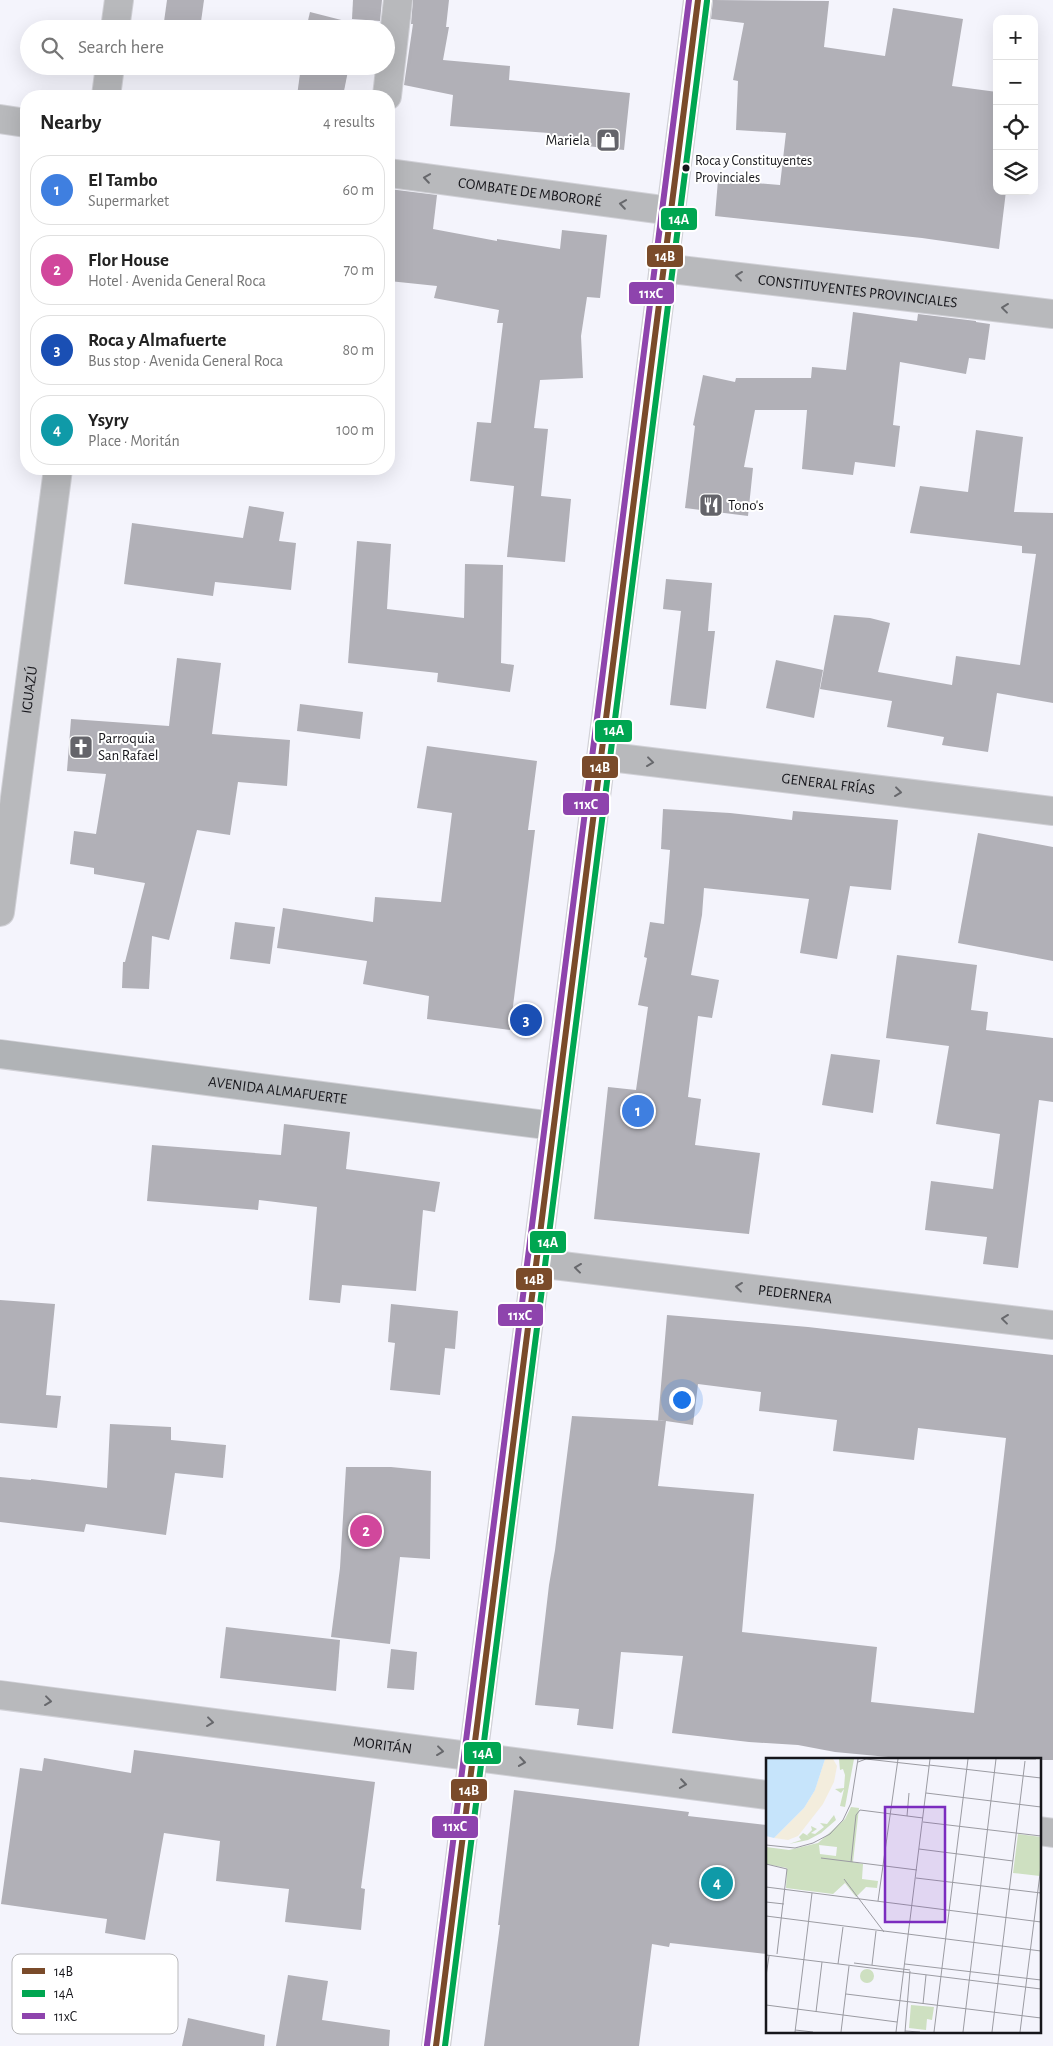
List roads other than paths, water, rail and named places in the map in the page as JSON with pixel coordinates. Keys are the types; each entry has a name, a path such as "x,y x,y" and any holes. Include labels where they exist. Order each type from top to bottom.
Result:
{"main road":[{"path":"436,2046 698,0"},
{"name":"AVENIDA ALMAFUERTE","path":"0,1054 554,1126"}],"street":[{"path":"116,20 118,0"},
{"path":"395,26 398,0"},
{"path":"107,90 109,75"},
{"path":"388,90 389,75"},
{"path":"0,119 20,122"},
{"name":"COMBATE DE MBORORÉ","path":"395,174 672,211"},
{"name":"CONSTITUYENTES PROVINCIALES","path":"663,268 1053,314"},
{"name":"IGUAZÚ","path":"0,912 57,475"},
{"name":"GENERAL FRÍAS","path":"602,756 1053,812"},
{"name":"PEDERNERA","path":"536,1263 1053,1325"},
{"name":"MORITÁN","path":"0,1695 766,1795"},
{"path":"1040,1831 1053,1833"}],"place":[{"name":"Mariela","path":"608,140"},
{"name":"Roca y Constituyentes Provinciales","path":"686,168"},
{"name":"Tono's","path":"711,505"},
{"name":"Parroquia San Rafael","path":"81,747"},
{"name":"Roca y Almafuerte","path":"526,1020"},
{"name":"El Tambo","path":"638,1111"},
{"name":"Flor House","path":"366,1531"},
{"name":"Ysyry","path":"717,1883"}]}
